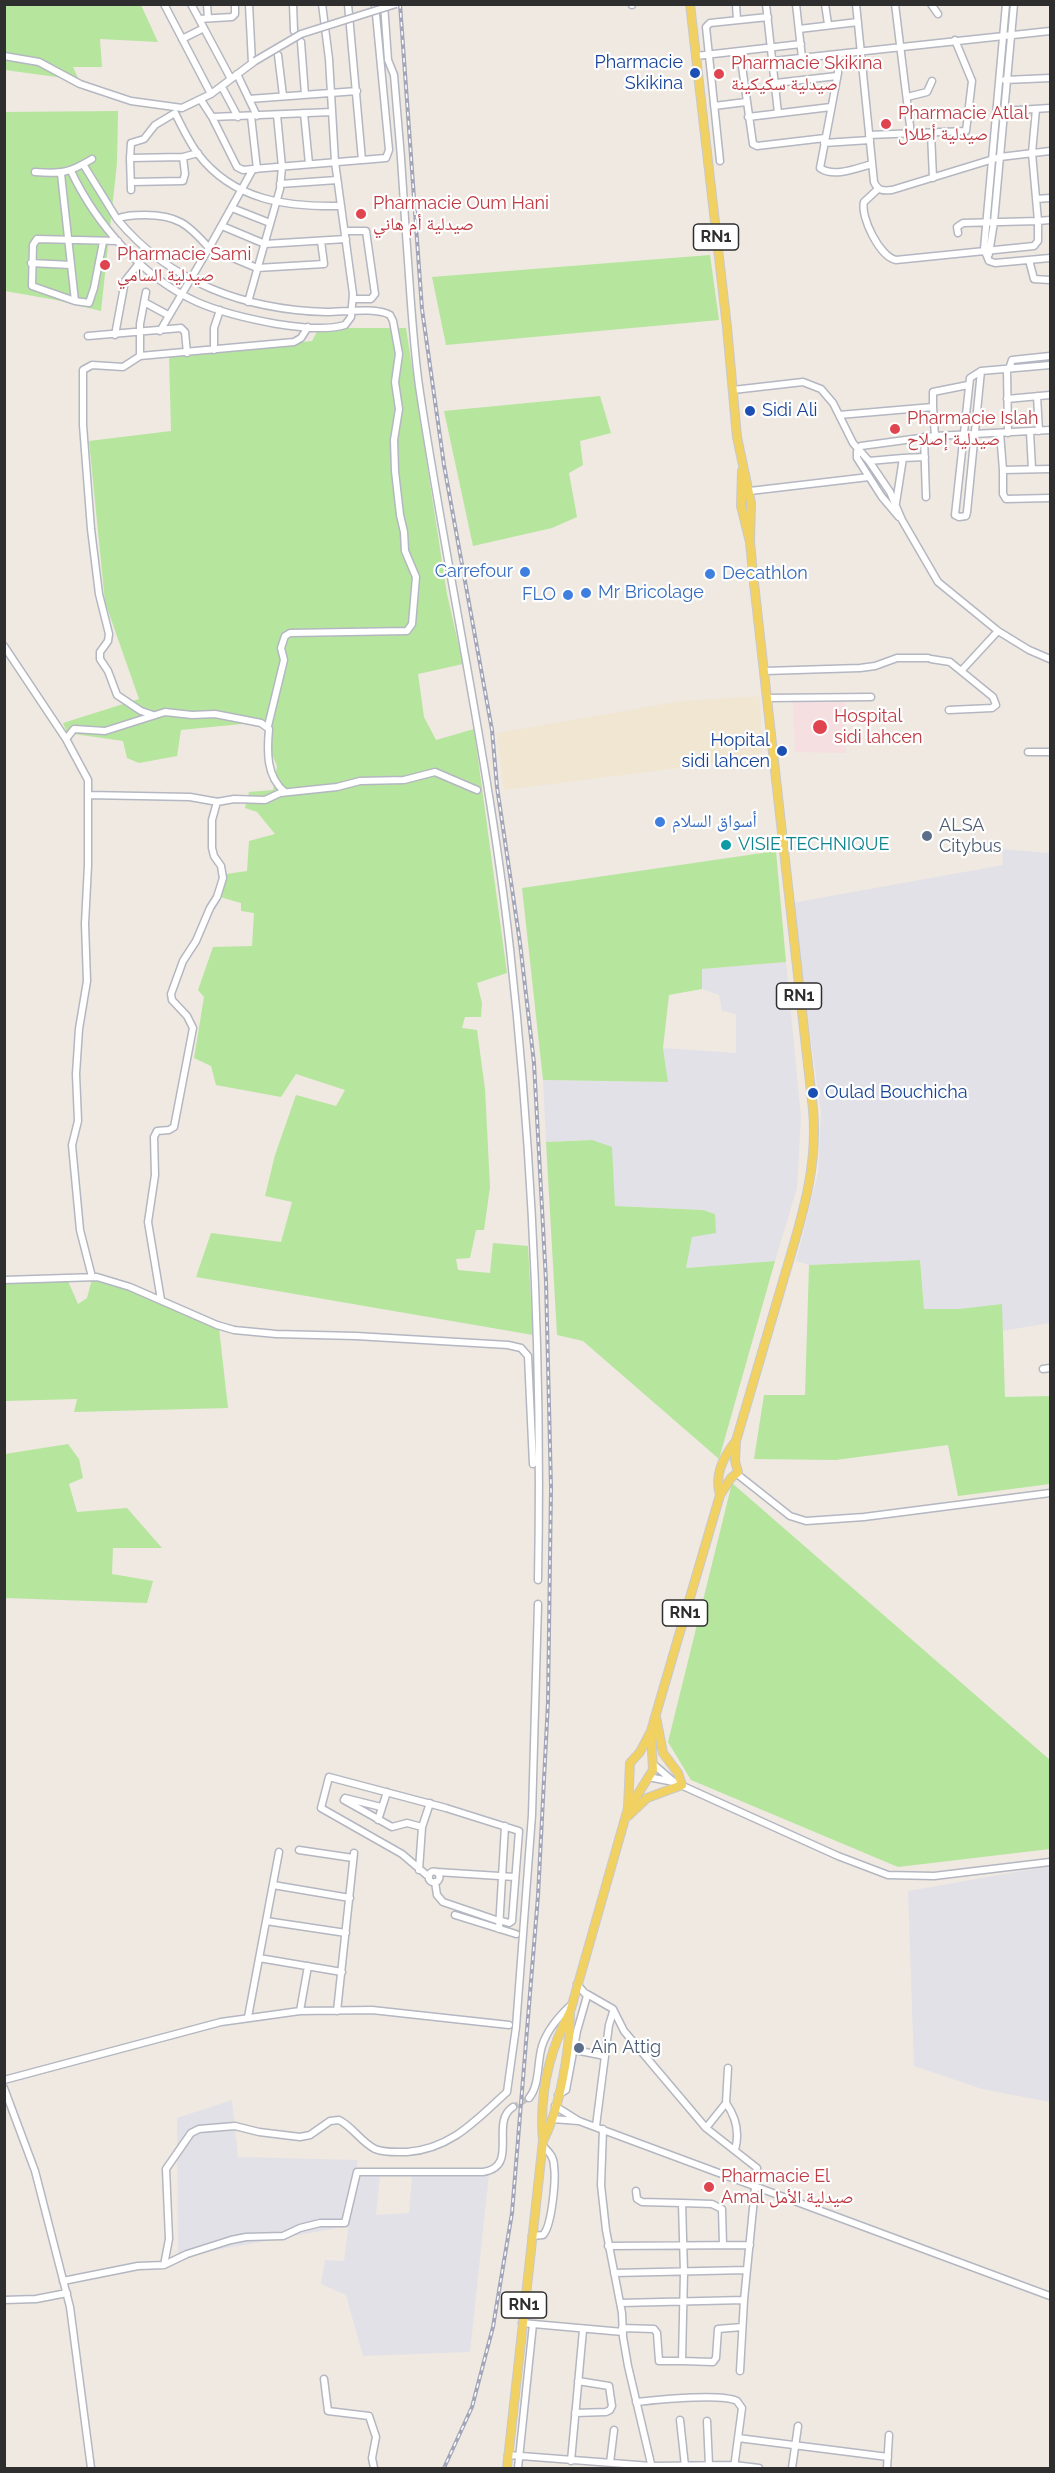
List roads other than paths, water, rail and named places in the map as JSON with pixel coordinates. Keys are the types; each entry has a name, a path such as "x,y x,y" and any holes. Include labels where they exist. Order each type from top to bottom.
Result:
{"main road":[{"name":"RN1","path":"690,4 733,390 736,437 742,470 750,491 746,514"},
{"name":"RN1","path":"735,1461 736,1441 810,1181 814,1148 814,1116 765,671 750,542 740,492 742,470"},
{"path":"740,492 744,489 750,491"},
{"name":"RN1","path":"725,1460 736,1441"},
{"path":"725,1460 735,1461 738,1466 734,1476 725,1477 720,1473 720,1465 725,1460"},
{"name":"RN1","path":"720,1473 718,1484 720,1495"},
{"name":"RN1","path":"636,1757 651,1731 656,1716 720,1495 734,1476"},
{"path":"625,1821 647,1798 678,1783 678,1773 663,1754 656,1716"},
{"name":"RN1","path":"651,1731 652,1763"},
{"path":"645,1756 652,1763 652,1773 647,1778 637,1779 631,1774 630,1763 636,1757 645,1756"},
{"name":"RN1","path":"507,2469 543,2144 541,2104 554,2048 570,2012 625,1821 631,1774"},
{"name":"RN1","path":"628,1808 647,1778"},
{"name":"RN1","path":"543,2144 571,2049 570,2012"},
{"path":"554,2048 563,2043 571,2049"},
{"path":"541,2104 547,2111 555,2107"}],"street":[{"path":"164,4 211,94"},
{"path":"160,331 255,169 254,116 249,99 191,4"},
{"path":"207,4 208,18"},
{"path":"199,18 233,16 235,4"},
{"path":"249,4 254,62"},
{"path":"293,4 294,31"},
{"path":"71,171 88,203 118,241 140,262 181,293 220,310 273,323 308,327 345,325 351,319 353,299 334,162 331,93 322,4"},
{"path":"348,4 362,160"},
{"path":"201,100 237,167 243,170 384,159 388,153 375,4"},
{"path":"384,4 388,60 394,75 419,383 486,766 512,969 527,1130 534,1251 539,1404 538,1580"},
{"path":"4,56 39,62 80,84 131,101 182,108 211,94 254,62 301,34 396,4"},
{"path":"736,4 737,20"},
{"path":"796,4 802,58"},
{"path":"825,4 828,24"},
{"path":"856,4 874,182 878,189 886,191 1000,157 1050,151"},
{"path":"895,4 911,134"},
{"path":"931,4 938,14"},
{"path":"1006,4 986,221 987,253 991,262 1000,263 1050,258"},
{"path":"987,253 994,222 1014,4"},
{"path":"769,5 768,17 778,114"},
{"path":"720,161 707,26 768,17"},
{"path":"799,29 858,22"},
{"path":"182,39 204,28"},
{"path":"773,61 1012,33 1050,31"},
{"path":"740,52 750,140 754,146 911,134 963,133 968,128 972,81 955,40"},
{"path":"302,42 305,95"},
{"path":"696,56 801,44"},
{"path":"838,54 837,76 819,167 822,170 838,172 872,164"},
{"path":"278,55 284,96"},
{"path":"776,83 837,76"},
{"path":"998,81 1050,78"},
{"path":"907,97 927,92 932,81"},
{"path":"222,87 238,117"},
{"path":"249,99 357,91"},
{"path":"703,114 746,102"},
{"path":"748,117 831,107"},
{"path":"995,111 1050,108"},
{"path":"878,189 864,202 863,214 881,248 891,259 987,253 1036,245 1038,221 1032,153 1036,109"},
{"path":"212,117 332,112"},
{"path":"131,190 131,143 144,139 155,125 175,113 198,153 214,170 243,190 276,203 341,206"},
{"path":"304,113 309,164"},
{"path":"248,302 280,184 282,167 277,115"},
{"path":"931,133 933,178"},
{"path":"130,158 183,157 198,153"},
{"path":"131,182 183,181 185,174 183,157"},
{"path":"35,172 61,174 92,159"},
{"path":"83,164 117,219 143,247 189,279 211,290 248,302 300,311 385,312 393,321 399,354 395,382 399,409 394,440 395,471 405,550 416,577 412,624 407,631 290,633 285,636 281,648 284,660 268,726 268,752 273,776 276,784 285,792"},
{"path":"61,174 75,301"},
{"path":"280,184 337,180"},
{"path":"1036,199 1050,198"},
{"path":"232,208 270,223"},
{"path":"117,219 130,215 167,215 183,223 209,248 257,268 324,264 321,241"},
{"path":"958,233 957,227 961,224 986,221 1050,220"},
{"path":"222,226 265,244 346,239"},
{"path":"345,231 366,231 375,294 371,298 353,299"},
{"path":"103,242 91,300 87,304 33,288 30,282 33,245 37,239 118,241"},
{"path":"1029,260 1034,279 1050,280"},
{"path":"115,335 125,281 140,262"},
{"path":"32,263 70,265"},
{"path":"141,356 139,333 147,292"},
{"path":"144,302 168,315"},
{"path":"214,350 214,328 220,310"},
{"path":"153,715 117,695 108,671 100,659 100,652 108,641 109,634 99,594 91,529 83,433 82,370 86,367 123,366 141,356 294,342 301,338 308,327"},
{"path":"88,336 184,330 187,353"},
{"path":"981,371 967,514 962,518 955,515 968,385 971,376 981,371 1008,369 1047,365 1047,356 1012,360 1008,369 1008,433"},
{"path":"733,390 796,383 812,384 825,393 858,448 869,460 896,503 902,520 938,582 998,631 1029,650 1050,659"},
{"path":"935,436 933,392 968,385"},
{"path":"1008,399 1050,395"},
{"path":"1037,396 1039,431"},
{"path":"839,415 933,407"},
{"path":"858,448 868,444 924,437 1050,430"},
{"path":"1030,432 1032,469"},
{"path":"1000,433 1005,500 1050,498"},
{"path":"924,437 926,497"},
{"path":"858,448 857,458 887,504 902,520"},
{"path":"869,460 925,457"},
{"path":"896,503 903,458"},
{"path":"1003,470 1050,469"},
{"path":"750,491 869,477"},
{"path":"962,670 998,631"},
{"path":"4,646 66,739 87,777 88,865 85,924 87,981 79,1029 76,1074 78,1121 72,1145 80,1230 92,1277"},
{"path":"765,671 868,667 897,658 930,658 948,661 993,697 996,705 992,708 949,710"},
{"path":"768,698 871,697"},
{"path":"135,707 142,719"},
{"path":"66,739 74,729 105,731 165,712 192,716 215,714 268,726"},
{"path":"1028,752 1050,752"},
{"path":"88,795 190,797 218,802 265,800 275,794 285,792 337,787 360,781 404,780 435,772 477,790"},
{"path":"161,1300 148,1222 155,1175 154,1137 157,1131 169,1130 174,1126 189,1059 193,1028 187,1016 172,1000 171,994 182,962 196,941 210,908 218,897 223,878 221,866 212,848 212,820 218,802"},
{"path":"4,1280 92,1277 130,1287 217,1325 234,1330 276,1334 492,1343 521,1348 528,1356 533,1464"},
{"path":"734,1476 790,1516 806,1521 1050,1493"},
{"path":"164,2265 169,2239 166,2169 183,2142 195,2131 241,2126 260,2132 300,2137 314,2133 330,2121 339,2120 376,2149 387,2152 416,2151 435,2147 451,2140 507,2092 516,2027 532,1815 538,1604"},
{"path":"652,1763 678,1783 838,1856 888,1875 934,1876 1050,1862"},
{"path":"435,1882 402,1854 321,1808 329,1777 430,1803 519,1830 512,1921 499,1923 455,1915"},
{"path":"647,1778 678,1783"},
{"path":"378,1820 387,1792"},
{"path":"381,1807 345,1798 344,1800 392,1827 407,1823 422,1827"},
{"path":"419,1870 422,1827 430,1803"},
{"path":"499,1923 505,1826"},
{"path":"299,1850 353,1856 338,2011"},
{"path":"248,2017 279,1852"},
{"path":"429,1877 432,1872 515,1877"},
{"path":"435,1882 439,1879 437,1872"},
{"path":"435,1882 437,1895 443,1902 499,1923 516,1934"},
{"path":"273,1885 350,1898"},
{"path":"266,1921 346,1933"},
{"path":"259,1958 342,1972"},
{"path":"300,2012 308,1966"},
{"path":"578,1984 587,1994 608,2005 614,2011 624,2031 706,2128 757,2168 744,2300 740,2371"},
{"path":"587,1994 571,2049 605,2056"},
{"path":"529,2098 534,2091 546,2038 573,2002"},
{"path":"4,2080 248,2017 300,2012 381,2011 509,2025"},
{"path":"614,2011 605,2056 599,2128 601,2185 608,2246 620,2303 622,2330 651,2467"},
{"path":"541,2054 554,2048"},
{"path":"706,2128 726,2103 728,2067"},
{"path":"4,2088 8,2108 35,2171 67,2293 91,2469"},
{"path":"726,2103 736,2117 735,2150"},
{"path":"63,2281 138,2266 164,2265 187,2254 231,2240 246,2237 283,2236 300,2228 320,2223 345,2223 357,2172 483,2172 493,2170 501,2161 505,2115 513,2106"},
{"path":"555,2107 579,2121 1050,2296"},
{"path":"552,2119 579,2121"},
{"path":"532,2236 543,2235 549,2224 555,2167 550,2153 543,2144"},
{"path":"636,2191 638,2199 642,2202 719,2206 723,2212 723,2245"},
{"path":"682,2203 684,2272 682,2361"},
{"path":"608,2246 750,2245"},
{"path":"614,2274 747,2270"},
{"path":"4,2300 48,2298 67,2293"},
{"path":"620,2303 744,2300"},
{"path":"522,2323 583,2330 654,2329 657,2333 659,2361 713,2362 716,2358 718,2329 742,2327"},
{"path":"518,2469 533,2324"},
{"path":"571,2461 583,2330"},
{"path":"324,2379 327,2411 369,2416 376,2437 372,2461 374,2469"},
{"path":"575,2413 606,2412 612,2406 609,2386 578,2381"},
{"path":"636,2402 663,2399 732,2399 741,2408 734,2467"},
{"path":"680,2420 685,2466"},
{"path":"707,2421 709,2465"},
{"path":"792,2469 798,2426"},
{"path":"610,2463 614,2430"},
{"path":"887,2469 889,2434"},
{"path":"738,2438 888,2457"},
{"path":"508,2455 651,2467 709,2465 759,2468"}],"tunnel":[{"path":"513,2107 529,2098"}],"railway":[{"path":"400,4 422,309 444,465 492,730 497,787 520,943 534,1063 546,1281 551,1488 548,1702 538,1896 512,2213 493,2327 472,2407 444,2468"}],"place":[{"name":"Pharmacie Skikina","path":"695,73"},
{"name":"Pharmacie Skikina صيدلية سكيكينة","path":"719,74"},
{"name":"Pharmacie Atlal صيدلية أطلال","path":"886,124"},
{"name":"Pharmacie Oum Hani صيدلية أم هاني","path":"361,214"},
{"name":"Pharmacie Sami صيدلية السامي","path":"105,265"},
{"name":"Sidi Ali","path":"750,411"},
{"name":"Pharmacie Islah صيدلية إصلاح","path":"895,429"},
{"name":"Carrefour","path":"525,572"},
{"name":"Decathlon","path":"710,574"},
{"name":"Mr Bricolage","path":"586,593"},
{"name":"FLO","path":"568,595"},
{"name":"Hospital sidi lahcen","path":"820,727"},
{"name":"Hopital sidi lahcen","path":"782,751"},
{"name":"أسواق السلام","path":"660,822"},
{"name":"ALSA Citybus","path":"927,836"},
{"name":"VISIE TECHNIQUE","path":"726,845"},
{"name":"Oulad Bouchicha","path":"813,1093"},
{"name":"Ain Attig","path":"579,2048"},
{"name":"Pharmacie El Amal صيدلية الأمل","path":"709,2187"}]}
